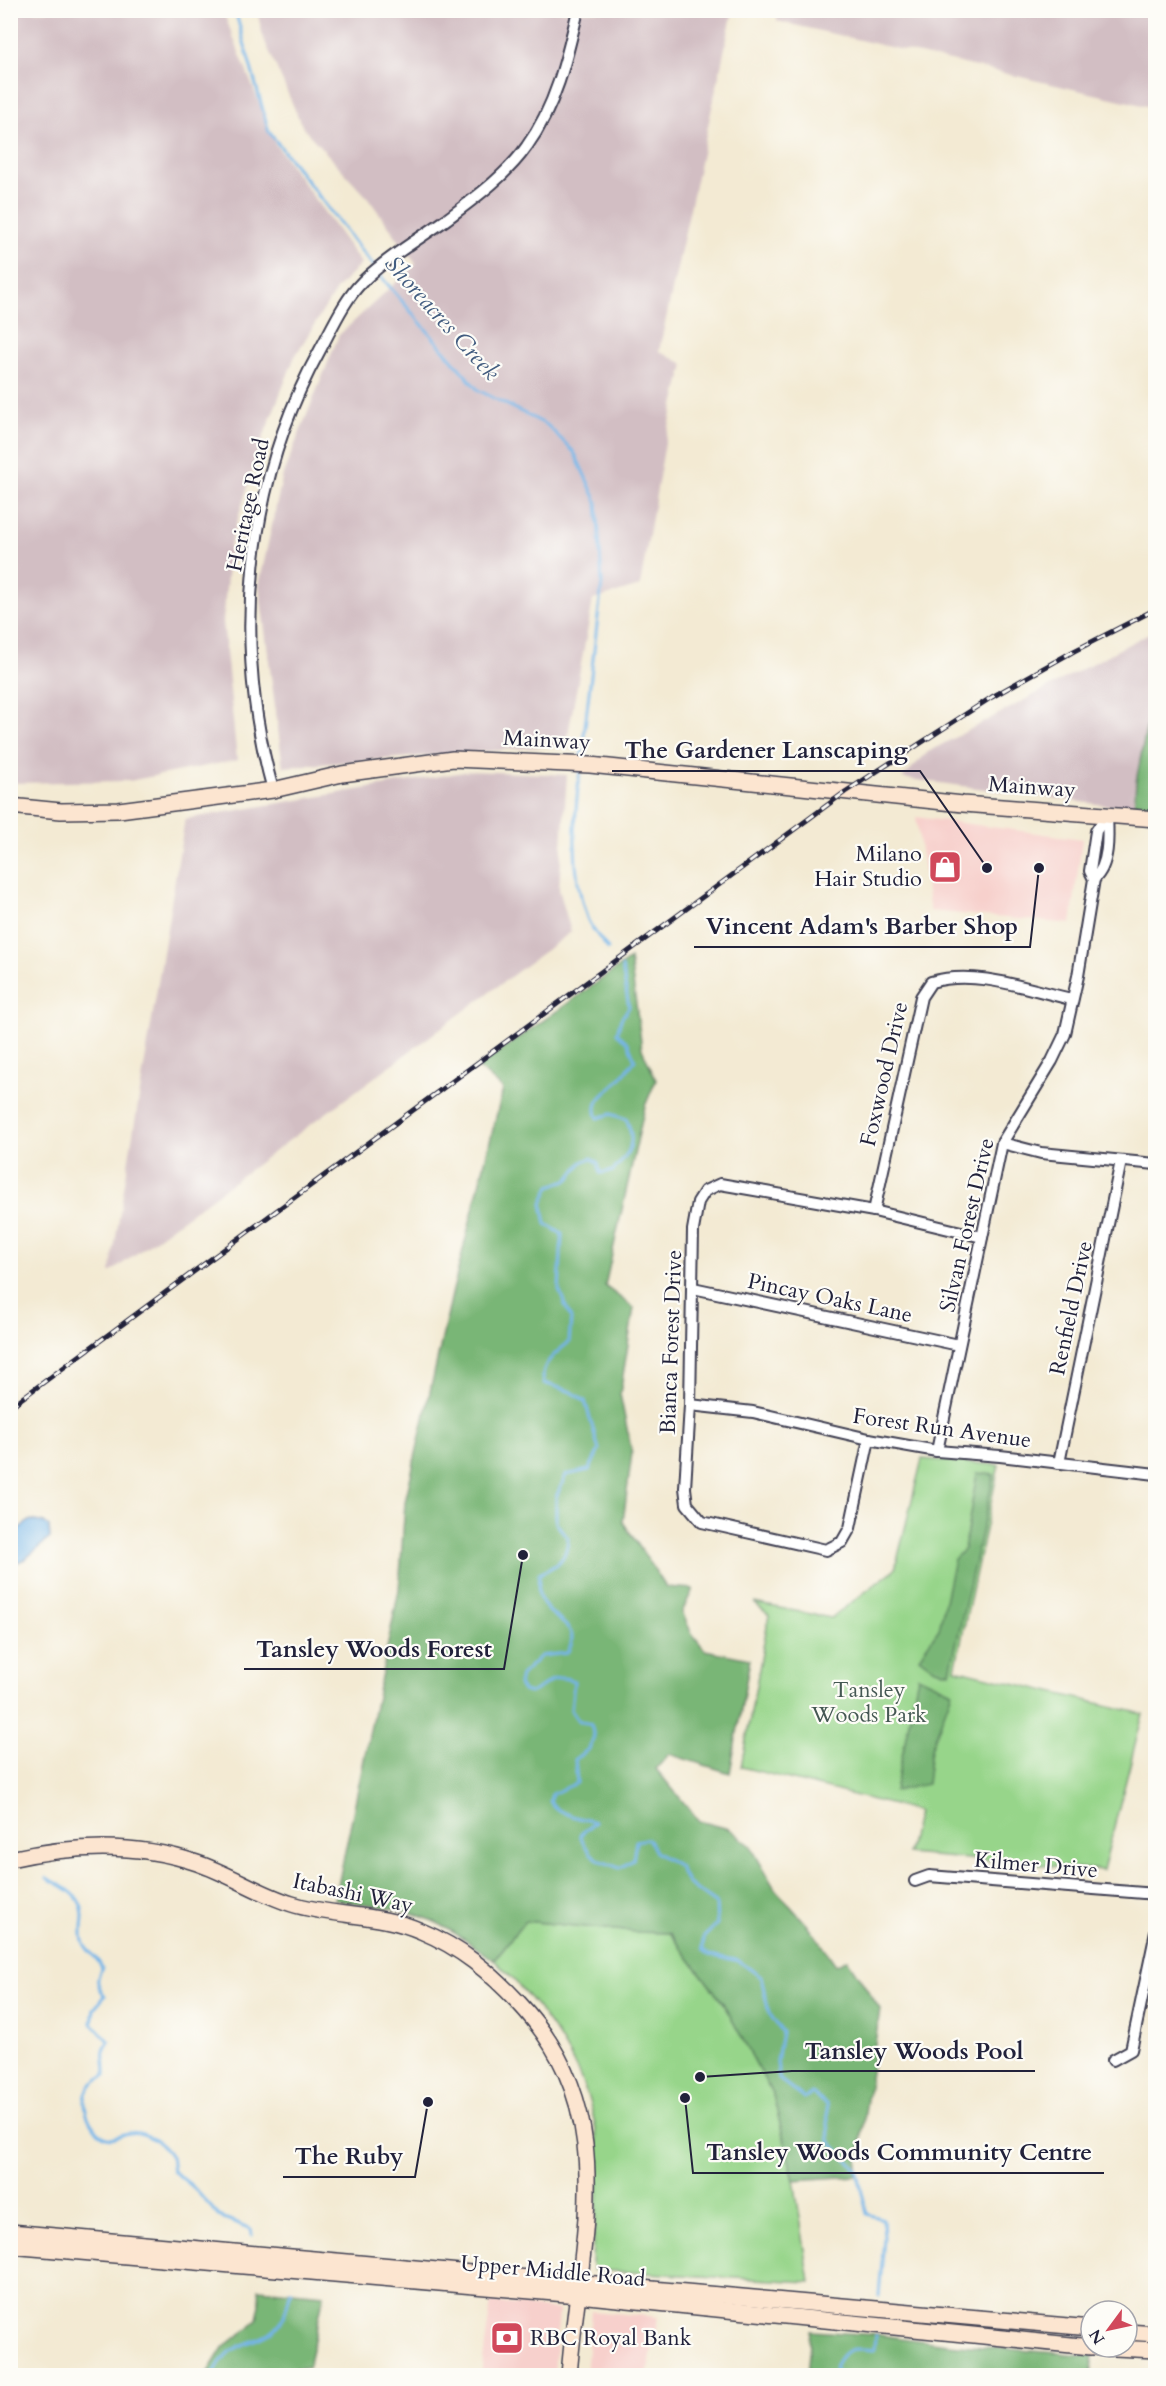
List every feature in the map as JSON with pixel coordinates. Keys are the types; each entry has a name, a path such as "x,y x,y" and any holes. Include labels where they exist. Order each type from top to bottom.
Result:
{"main road":[{"name":"Mainway","path":"10,806 61,811 119,810 273,789 342,774 453,759 563,762 963,804 1155,819"},
{"name":"Itabashi Way","path":"10,1859 62,1849 107,1847 175,1857 203,1865 294,1905 373,1917 419,1930 475,1960 506,1989 540,2028 563,2064 572,2084 583,2122 588,2157 587,2198 569,2376"},
{"name":"Upper Middle Road","path":"10,2232 579,2288 858,2323 1079,2346"},
{"name":"Upper Middle Road","path":"10,2246 859,2307 1079,2327"},
{"path":"1139,2332 1155,2334"},
{"name":"Upper Middle Road","path":"1139,2349 1155,2350"}],"street":[{"name":"Heritage Road","path":"273,789 259,731 251,668 250,591 256,540 274,460 292,406 305,377 348,298 364,280 402,249 483,190 511,165 528,145 557,88 578,10"},
{"name":"Silvan Forest Drive","path":"937,1451 1002,1143 1055,1055 1065,1034 1071,999 1078,976 1094,879 1090,871 1096,831 1107,815"},
{"name":"Foxwood Drive","path":"874,1211 921,998 931,982 947,977 980,978 1071,999"},
{"path":"1002,1143 1041,1153 1155,1164"},
{"name":"Renfield Drive","path":"1059,1464 1121,1161"},
{"name":"Bianca Forest Drive","path":"869,1439 850,1528 842,1542 826,1550 702,1522 687,1504 685,1488 690,1405 693,1230 698,1202 705,1191 720,1184 874,1211 982,1238"},
{"name":"Pincay Oaks Lane","path":"693,1288 959,1345"},
{"name":"Forest Run Avenue","path":"690,1405 753,1412 869,1439 937,1451 1155,1474"},
{"name":"Kilmer Drive","path":"915,1881 928,1875 1155,1894"},
{"path":"1113,2060 1131,2050 1155,1932"}],"shaded area":[{"path":"10,11 223,11 275,144 361,263 336,290 295,356 261,443 230,545 223,621 237,760 129,781 11,783"},
{"path":"257,11 733,11 659,351 684,364 665,443 640,586 593,600 566,745 283,767 259,585 283,474 339,335 416,264 368,198 303,128 263,37"},
{"path":"778,11 1155,11 1155,108 777,21"},
{"path":"1155,630 1155,679 1136,782 1134,809 902,778 928,752"},
{"path":"470,771 567,775 559,889 571,932 110,1273 185,819"},
{"path":"916,817 1082,839 1071,924 930,911"},
{"path":"491,2302 559,2310 554,2375 481,2375"},
{"path":"591,2311 658,2317 647,2375 586,2375"}],"green space":[{"path":"1155,683 1155,809 1134,809 1136,782"},
{"path":"630,959 642,1049 656,1080 645,1106 605,1286 634,1308 620,1394 632,1453 623,1522 666,1587 693,1589 682,1612 691,1632 705,1650 750,1659 730,1773 669,1754 656,1769 699,1821 729,1829 750,1845 775,1889 811,1929 836,1965 847,1959 880,2009 856,2176 794,2180 773,2095 723,2003 670,1933 636,1932 525,1921 494,1960 450,1930 423,1917 386,1907 335,1900 399,1590 405,1502 453,1290 503,1089 478,1067"},
{"name":"Tansley Woods Park","path":"922,1459 999,1465 955,1669 1143,1714 1103,1870 908,1854 918,1811 741,1767 769,1615 754,1603 831,1618 895,1569"},
{"path":"977,1473 994,1475 950,1672 935,1669 919,1657 939,1629 954,1559 964,1549"},
{"path":"918,1676 952,1692 931,1749 927,1784 895,1791"},
{"path":"525,1921 636,1932 670,1933 723,2003 773,2095 794,2180 810,2282 593,2270 592,2254 598,2202 598,2158 595,2124 589,2100 570,2055 557,2034 528,1995 494,1960"},
{"path":"259,2289 324,2295 308,2367 279,2370 272,2375 206,2375 224,2346 249,2328 257,2319 260,2305"},
{"path":"811,2331 879,2335 947,2344 1079,2355 1079,2359 1093,2359 1090,2375 807,2375"}],"water":[{"path":"31,1520 44,1523 49,1527 50,1538 25,1559 11,1565 11,1534"}],"waterway":[{"name":"Shoreacres Creek","path":"235,10 269,132 374,267"},
{"name":"Shoreacres Creek","path":"378,273 478,390 547,425 574,452 597,502 602,583 581,760"},
{"name":"Shoreacres Creek","path":"580,770 575,826 578,882 589,922 608,949"},
{"name":"Shoreacres Creek","path":"622,967 629,1007 621,1019 617,1033 628,1043 635,1060 600,1098 596,1112 598,1118 611,1114 626,1119 631,1134 630,1147 624,1159 613,1171 600,1173 598,1163 591,1158 582,1162 569,1179 550,1186 542,1203 546,1224 562,1234 559,1290 571,1319 569,1342 549,1360 544,1370 544,1383 572,1392 585,1401 599,1450 589,1470 566,1475 556,1497 556,1523 568,1538 566,1552 560,1561 539,1574 540,1598 544,1606 569,1629 572,1635 571,1643 567,1653 541,1656 521,1675 519,1685 523,1691 530,1693 556,1679 574,1681 571,1710 578,1720 591,1725 594,1736 589,1749 575,1759 577,1783 552,1794 550,1801 563,1813 595,1822 580,1835 591,1853 600,1860 620,1868 633,1860 636,1841 648,1839 655,1852 679,1866 687,1883 716,1904 717,1924 703,1938 703,1949 709,1955 739,1961 761,1977 769,2013 782,2032 777,2061 779,2079 804,2098 812,2093 827,2105 829,2140 857,2170 867,2214 883,2219 884,2238 879,2296"},
{"path":"47,1878 77,1898 82,1910 83,1941 102,1968 98,1982 105,1996 94,2009 92,2023 109,2042 104,2050 105,2075 90,2086 85,2100 87,2115 95,2129 110,2138 135,2133 153,2139 164,2147 171,2157 173,2171 192,2186 219,2216 251,2229 252,2235"},
{"path":"213,2376 228,2354 264,2337 281,2322 291,2291"},
{"name":"Shoreacres Creek","path":"839,2376 835,2367 842,2355 855,2349 874,2350 875,2336"}],"railway":[{"path":"10,1407 845,792 992,697 1156,609"}],"place":[{"name":"Milano Hair Studio","path":"945,867"},
{"name":"The Gardener Lanscaping","path":"987,868"},
{"name":"Vincent Adam's Barber Shop","path":"1039,868"},
{"name":"Tansley Woods Forest","path":"523,1555"},
{"name":"Tansley Woods Pool","path":"700,2077"},
{"name":"Tansley Woods Community Centre","path":"685,2098"},
{"name":"The Ruby","path":"428,2102"},
{"name":"RBC Royal Bank","path":"507,2338"}]}
